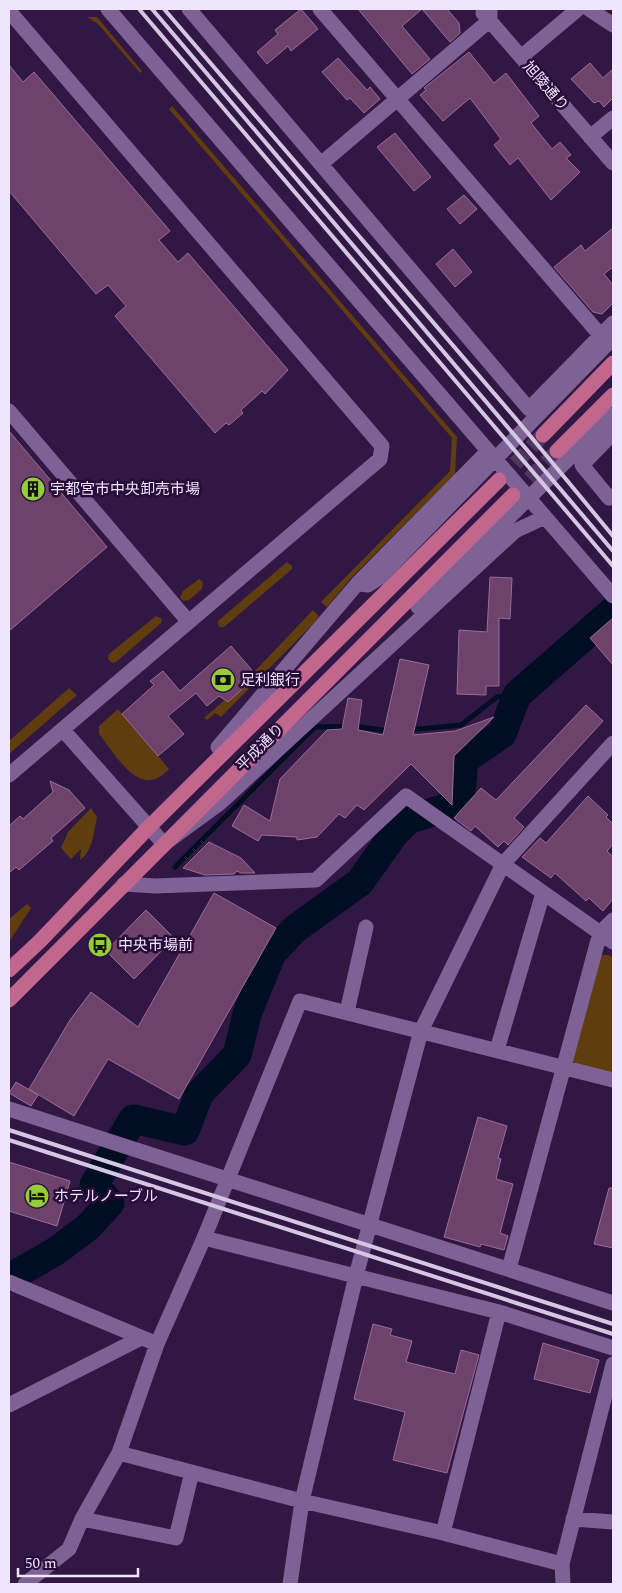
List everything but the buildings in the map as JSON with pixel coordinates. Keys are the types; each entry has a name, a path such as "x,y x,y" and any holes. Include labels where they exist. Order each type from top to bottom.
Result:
{"main road":[{"path":"543,435 613,363"},
{"path":"557,451 613,395"},
{"name":"平成通り","path":"9,970 40,941 148,828 499,480"},
{"name":"平成通り","path":"9,1000 513,495"}],"street":[{"path":"108,9 613,596"},
{"path":"188,9 529,409 607,337"},
{"path":"320,9 607,337"},
{"path":"521,57 578,9"},
{"path":"589,9 613,25"},
{"path":"9,11 382,446 380,459 9,775"},
{"path":"321,164 397,98 486,13"},
{"name":"旭陵通り","path":"486,13 521,57 613,163"},
{"path":"590,137 613,118"},
{"path":"358,583 368,585 380,577 607,337 613,323"},
{"path":"9,411 188,621"},
{"path":"402,635 410,616 613,415"},
{"path":"613,434 582,465 609,498 613,496"},
{"path":"372,607 218,747 358,583 488,451"},
{"path":"63,730 164,844 220,803 515,531 545,517"},
{"path":"290,1584 302,1501 356,1276 421,1031 503,864 613,743"},
{"path":"124,884 155,886 316,880 406,796 613,942"},
{"path":"497,1050 544,893"},
{"path":"509,1269 600,933 613,920"},
{"path":"347,1012 366,927"},
{"path":"25,1584 69,1549 82,1519 119,1453 157,1344 204,1238 300,1001 613,1080"},
{"path":"9,1109 613,1302"},
{"path":"204,1238 499,1312 613,1348"},
{"path":"9,1282 140,1339 157,1344"},
{"path":"443,1532 499,1312"},
{"path":"9,1406 140,1339"},
{"path":"562,1584 562,1564 613,1364"},
{"path":"119,1453 302,1501 443,1532 562,1564"},
{"path":"82,1519 176,1538 192,1472"},
{"path":"573,1519 613,1522"}],"shaded area":[{"path":"87,17 97,17 142,71 140,73 98,24"},
{"path":"172,106 457,437 455,474 352,577 327,607 321,602 450,471 452,438 169,109"},
{"path":"287,562 292,566 292,569 224,627 219,627 218,621"},
{"path":"199,579 203,582 202,589 189,600 183,601 180,597 183,591"},
{"path":"313,610 319,616 314,623 221,717 215,713 207,720 204,718 225,700 228,702 257,676 254,672"},
{"path":"156,616 162,619 161,623 116,662 112,663 108,659 109,654"},
{"path":"69,688 77,695 9,754 9,741"},
{"path":"118,709 169,769 158,778 148,780 139,778 130,772 99,734 99,726"},
{"path":"91,808 97,817 90,846 80,860 81,849 71,859 61,848 68,832"},
{"path":"27,904 31,908 9,942 9,919"},
{"path":"599,955 609,955 613,958 613,1076 574,1066 570,1058"}],"waterway":[{"path":"9,1278 56,1251 88,1227 110,1203 94,1185 133,1119 185,1131 199,1094 237,1055 247,1014 272,953 295,929 360,882 394,834 409,819 453,806 461,793 464,760 502,734 517,695 613,611"},
{"path":"408,730 461,725 497,697 517,695"},
{"path":"175,867 315,727 354,726 389,731"}],"tunnel":[{"path":"499,480 543,435"},
{"path":"513,495 557,451"}],"railway":[{"path":"139,9 613,566"},
{"path":"152,9 613,551"},
{"path":"164,9 517,420 613,536"},
{"path":"9,1130 613,1324"},
{"path":"9,1140 613,1334"}],"place":[{"name":"宇都宮市中央卸売市場","path":"33,489"},
{"name":"足利銀行","path":"223,680"},
{"name":"中央市場前","path":"100,945"},
{"name":"ホテルノーブル","path":"37,1196"}]}
